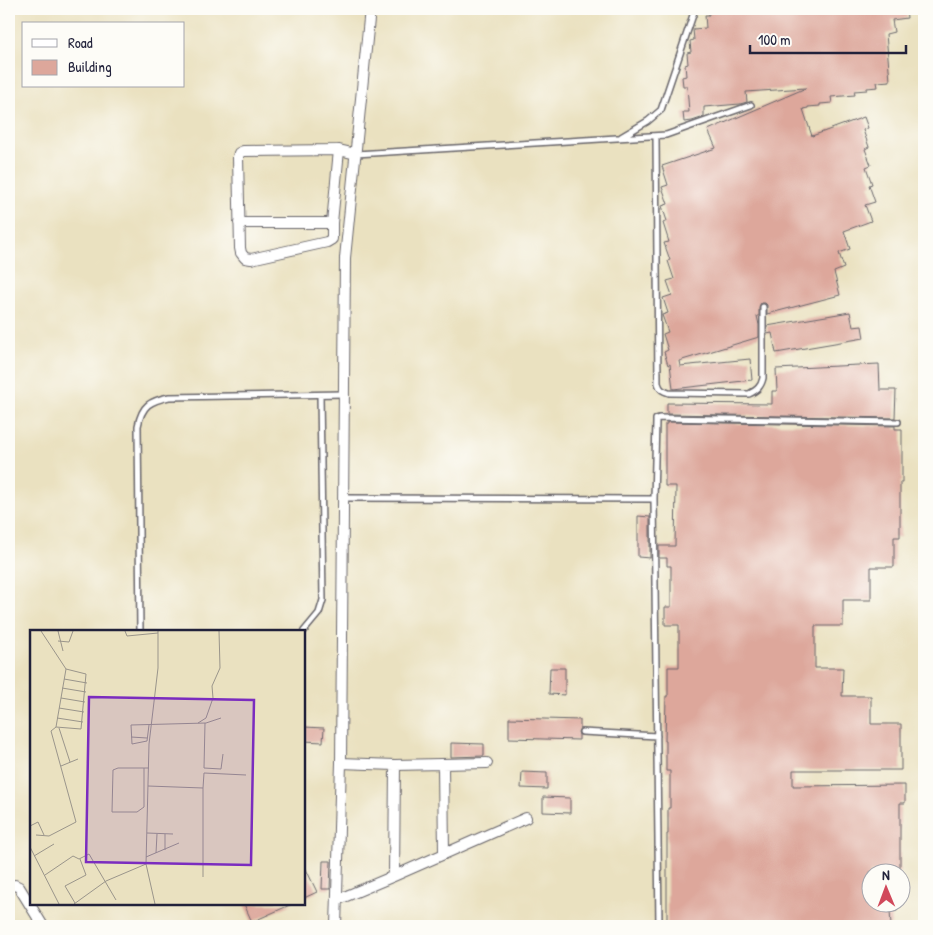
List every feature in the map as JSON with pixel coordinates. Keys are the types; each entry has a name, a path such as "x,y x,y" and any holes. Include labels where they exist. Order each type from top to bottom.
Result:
{"street":[{"path":"336,926 341,764 345,258 370,9"},
{"path":"339,150 332,239 248,259 242,256 239,223 239,153 243,151 339,150 356,154"},
{"path":"239,223 332,223"},
{"path":"341,764 487,763"},
{"path":"443,764 444,854"},
{"path":"394,876 395,765"},
{"path":"337,900 526,818"},
{"path":"9,888 14,885 19,886 30,904"},
{"path":"30,905 43,926"}],"lane":[{"path":"618,139 648,121 661,110 695,9"},
{"path":"356,154 666,135 751,105"},
{"path":"656,136 658,383 660,388 669,393 749,394 756,391 761,385 763,378 763,307"},
{"path":"140,630 138,426 140,416 145,407 156,400 169,397 344,394"},
{"path":"305,630 319,613 323,600 320,395"},
{"path":"659,926 654,499 656,419 898,422"},
{"path":"343,498 654,499"},
{"path":"582,732 657,736"}],"building":[{"path":"708,9 906,9 907,18 892,20 894,32 886,34 890,81 877,82 878,87 854,91 855,95 831,97 832,103 803,109 812,136 864,117 868,128 863,130 869,147 865,149 871,165 866,167 872,184 869,185 875,202 865,205 871,221 844,231 850,249 839,253 844,268 834,272 840,295 767,314 767,305 761,303 759,316 757,316 759,337 679,361 680,366 750,359 752,380 673,389 670,364 668,365 664,352 668,350 663,334 668,332 662,315 668,313 663,298 672,295 667,281 674,279 664,243 669,242 663,223 667,221 662,206 668,204 662,187 668,185 662,166 716,148 708,130 806,88 746,92 747,102 704,107 704,117 684,122 683,112 689,112 687,86 683,86 682,77 686,76 687,53 691,52 690,41 694,40 693,29 706,28 705,15 709,15"},
{"path":"850,312 853,327 862,326 864,338 776,353 772,333 767,334 767,326"},
{"path":"879,364 880,390 896,390 895,418 667,414 667,403 772,404 772,391 777,391 776,369"},
{"path":"667,422 895,426 895,429 902,429 900,537 894,537 894,567 871,567 871,600 843,600 843,626 815,626 815,668 843,668 842,696 871,696 871,724 901,724 901,770 793,770 793,786 905,785 905,803 900,803 900,862 860,862 860,912 890,912 891,926 667,926 667,834 668,808 670,808 670,771 666,771 666,696 668,696 668,667 679,667 679,625 665,625 665,607 671,607 671,566 667,566 667,558 659,558 659,546 675,546 676,486 665,486 665,424"},
{"path":"638,516 650,517 650,558 638,557"},
{"path":"550,668 565,668 565,695 549,694"},
{"path":"509,718 580,720 579,740 509,738"},
{"path":"305,727 324,728 323,742 305,741"},
{"path":"451,743 484,744 484,756 451,757"},
{"path":"522,772 547,773 547,789 521,788"},
{"path":"543,797 570,798 570,813 543,812"},
{"path":"323,861 331,861 330,889 322,889"},
{"path":"305,867 317,892 305,898"},
{"path":"244,905 290,905 252,922"}]}
